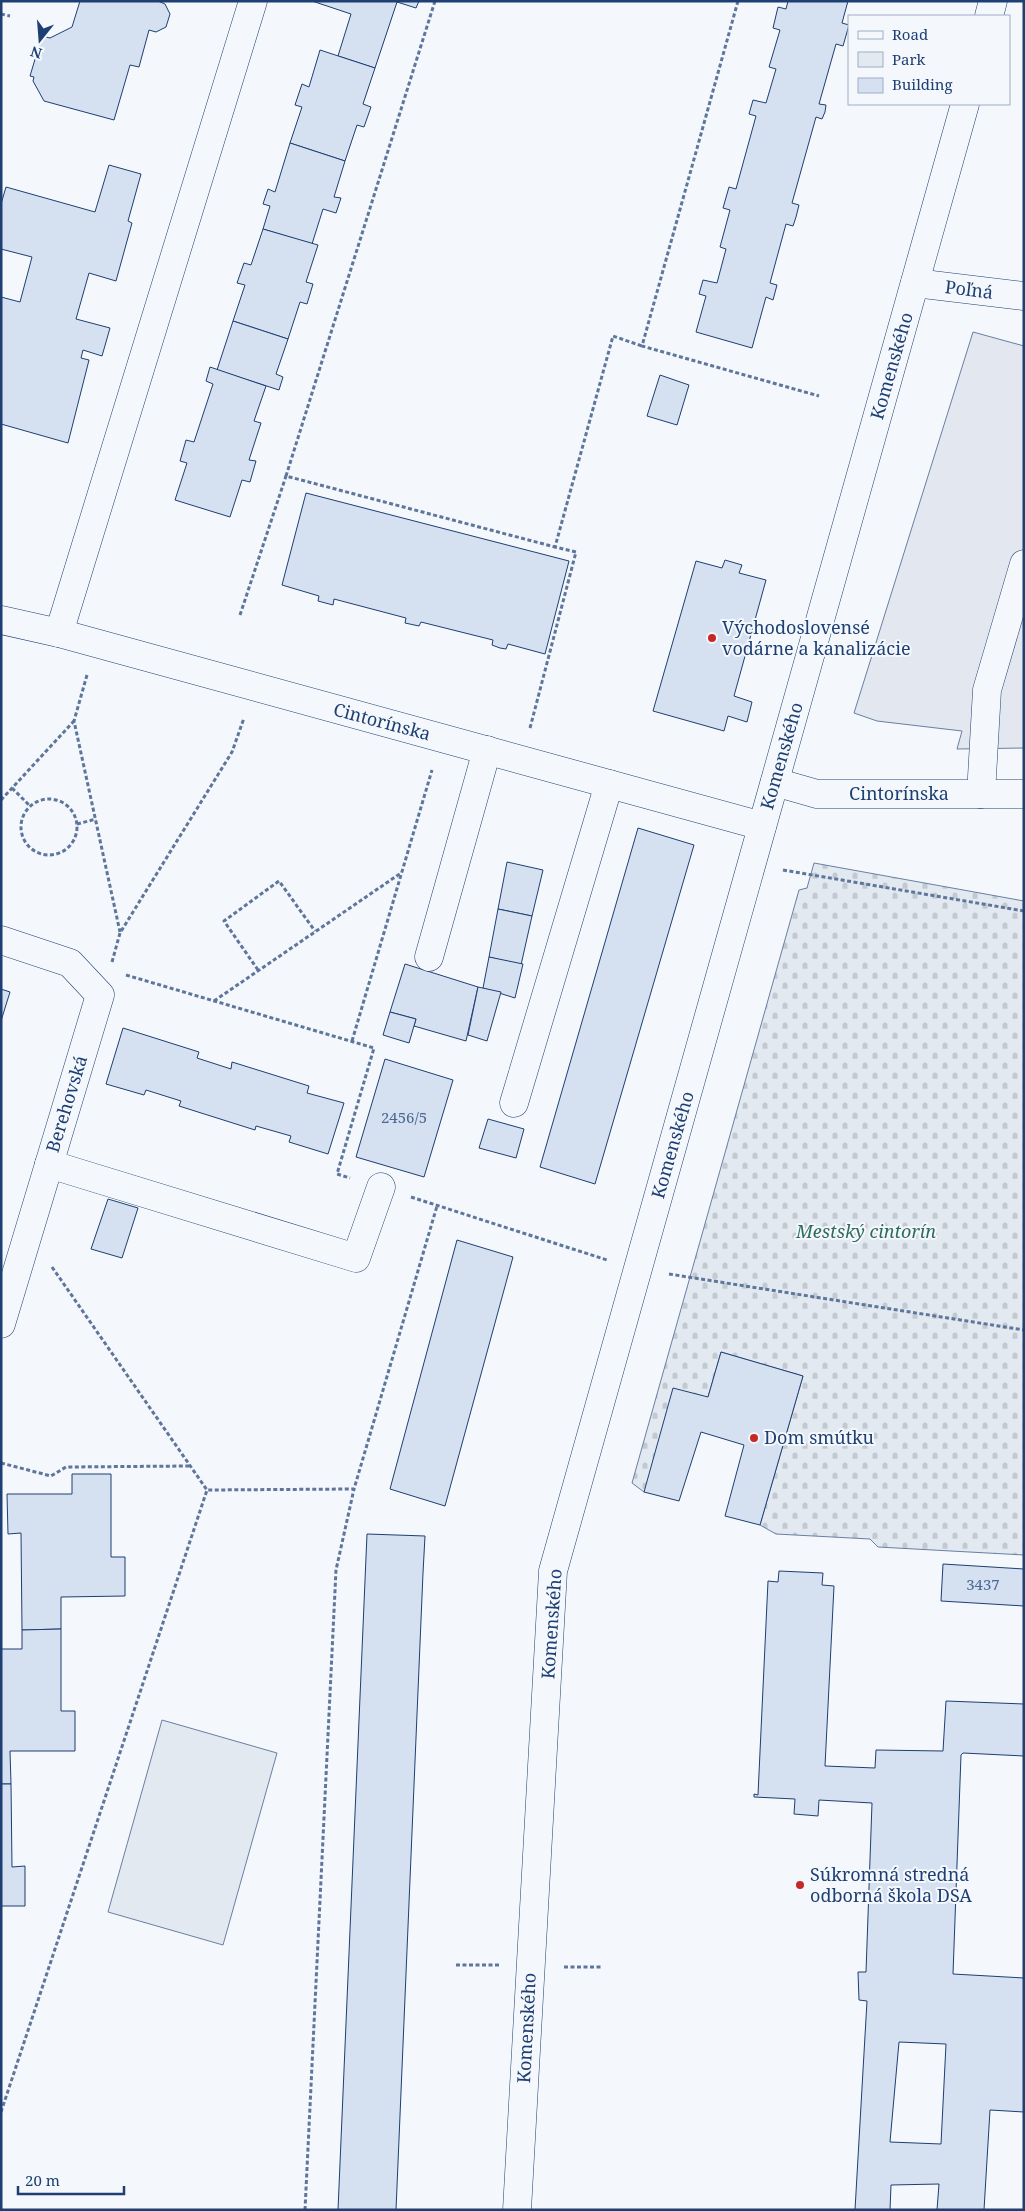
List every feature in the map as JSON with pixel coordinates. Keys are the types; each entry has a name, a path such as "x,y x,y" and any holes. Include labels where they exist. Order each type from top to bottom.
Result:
{"street":[{"path":"59,633 253,1"},
{"path":"989,15 993,1"},
{"name":"Komenského","path":"517,2210 553,1571 965,105"},
{"name":"Poľná","path":"915,283 1024,296"},
{"path":"981,794 987,690 1024,564"},
{"name":"Cintorínska","path":"1,620 95,642 762,826"},
{"path":"430,957 487,750"},
{"name":"Cintorínska","path":"775,782 817,794 1024,794"},
{"path":"514,1103 609,784"},
{"path":"1,940 70,963 100,986"},
{"name":"Berehovská","path":"1,1324 100,995 100,986"},
{"path":"49,1164 356,1258 381,1186"}],"path":[{"path":"240,614 286,476 435,1"},
{"path":"642,346 738,1"},
{"path":"1,14 10,16"},
{"path":"555,547 613,336 819,396"},
{"path":"286,476 576,552 522,760"},
{"path":"95,642 74,721 120,933"},
{"path":"100,986 120,933 232,752 254,687"},
{"path":"1,800 74,721"},
{"path":"352,1041 442,738"},
{"path":"12,788 30,806"},
{"path":"45,799 64,803 71,810 77,824 75,838 70,846 52,856 43,855 26,844 22,836 22,816 30,806 45,799"},
{"path":"77,824 96,819"},
{"path":"752,865 1024,911"},
{"path":"214,1001 402,872"},
{"path":"258,970 224,921 279,882 315,931"},
{"path":"100,986 125,974 374,1048 337,1174 381,1186 437,1206 611,1261"},
{"path":"305,2210 336,1570 354,1489 437,1206"},
{"path":"22,1253 47,1261 207,1490"},
{"path":"667,1273 1024,1330"},
{"path":"1,1462 51,1476 66,1467 191,1466"},
{"path":"207,1490 354,1489"},
{"path":"1,2112 207,1490"},
{"path":"456,1964 501,1965"},
{"path":"557,1966 600,1967"}],"green space":[{"name":"Mestský cintorín","path":"814,863 1024,901 1024,1555 878,1547 870,1539 776,1534 760,1525 803,1376 721,1352 708,1397 644,1492 632,1483 799,890 807,888"},
{"path":"162,1720 277,1753 223,1945 108,1912"}],"shaded area":[{"path":"973,332 1024,346 1024,748 957,749 962,731 877,721 854,713"}],"building":[{"path":"80,1 158,1 165,4 170,14 166,27 156,32 149,30 139,67 130,65 114,120 44,101 33,81 34,77 30,76 42,36 50,38 72,27"},
{"path":"312,1 419,1 416,8 397,2 375,68 338,56 351,14"},
{"path":"788,1 848,1 842,23 848,25 848,28 843,46 836,44 819,104 826,105 825,112 822,119 816,117 792,203 799,205 796,217 793,226 786,224 770,283 777,285 773,300 766,297 752,348 696,332 706,296 699,294 703,280 717,283 726,249 720,247 730,210 723,208 729,187 736,189 756,116 749,114 753,100 766,103 776,69 769,67 780,30 773,28 778,7 786,9"},
{"path":"320,50 375,68 363,104 371,107 364,127 357,125 345,161 290,143 302,107 295,105 302,84 309,87"},
{"path":"290,143 345,161 334,197 341,198 336,213 323,209 312,244 263,229 270,206 263,204 268,189 275,192"},
{"path":"109,165 141,174 128,221 132,223 116,281 89,273 76,319 110,328 102,356 83,350 81,358 89,360 68,443 1,424 1,297 20,302 32,257 1,249 1,204 6,187 95,212"},
{"path":"263,229 318,245 306,282 313,284 307,304 300,302 288,339 233,321 245,285 237,283 244,263 251,265"},
{"path":"233,321 288,339 276,374 283,377 279,390 217,370"},
{"path":"210,367 266,386 254,421 261,423 249,460 256,461 250,482 242,480 230,517 175,500 187,463 180,461 186,440 194,442 213,384 206,381"},
{"path":"660,375 689,385 677,425 647,416"},
{"path":"306,493 569,561 545,654 508,644 506,649 500,648 492,645 493,640 421,622 419,626 405,623 406,618 334,599 333,605 318,601 319,596 282,585"},
{"name":"Východoslovensé vodárne a kanalizácie","path":"725,560 742,565 739,573 766,580 734,696 752,702 747,722 728,716 724,731 653,711 696,561 722,568"},
{"path":"638,828 694,845 595,1184 540,1167"},
{"path":"507,862 543,870 532,916 498,909"},
{"path":"498,909 532,916 521,965 489,957"},
{"path":"489,957 523,964 515,998 483,988"},
{"path":"405,964 478,987 466,1041 414,1026 416,1019 390,1012"},
{"path":"478,987 501,992 487,1041 468,1035"},
{"path":"1,989 10,992 1,1021"},
{"path":"390,1012 416,1019 409,1043 383,1035"},
{"path":"123,1028 199,1052 197,1058 231,1069 232,1062 309,1086 307,1093 344,1103 328,1154 289,1142 291,1136 256,1126 255,1130 179,1106 181,1101 146,1090 144,1095 106,1084"},
{"path":"385,1059 453,1080 424,1177 356,1157"},
{"path":"488,1119 524,1129 516,1158 479,1148"},
{"path":"108,1199 138,1208 122,1258 91,1249"},
{"path":"457,1240 513,1257 445,1506 390,1489"},
{"name":"Dom smútku","path":"721,1352 803,1376 760,1525 725,1516 744,1445 701,1432 679,1501 644,1492 673,1388 708,1397"},
{"path":"72,1474 111,1474 111,1557 125,1557 125,1596 61,1597 61,1629 22,1630 21,1533 8,1534 7,1494 72,1494"},
{"path":"367,1534 425,1536 396,2210 338,2210"},
{"path":"943,1564 1024,1569 1024,1606 941,1601"},
{"path":"779,1571 823,1573 822,1585 834,1586 825,1766 875,1768 876,1750 943,1751 946,1701 1024,1704 1024,1756 963,1753 961,1755 953,1974 1024,1978 1024,2112 990,2110 984,2210 937,2210 939,2184 891,2185 890,2210 855,2210 867,2001 859,2000 858,1972 866,1972 872,1803 819,1800 818,1816 794,1814 795,1799 754,1797 754,1794 758,1795 768,1581 778,1582","holes":["899,2042 946,2044 941,2144 890,2142"]},
{"path":"61,1629 61,1711 75,1711 75,1751 10,1751 11,1784 1,1784 1,1649 22,1649 22,1630"},
{"path":"1,1784 11,1784 12,1867 25,1866 25,1906 1,1906"}],"place":[{"name":"Východoslovensé vodárne a kanalizácie","path":"712,638"},
{"name":"Dom smútku","path":"754,1438"},
{"name":"Súkromná stredná odborná škola DSA","path":"800,1885"}]}
